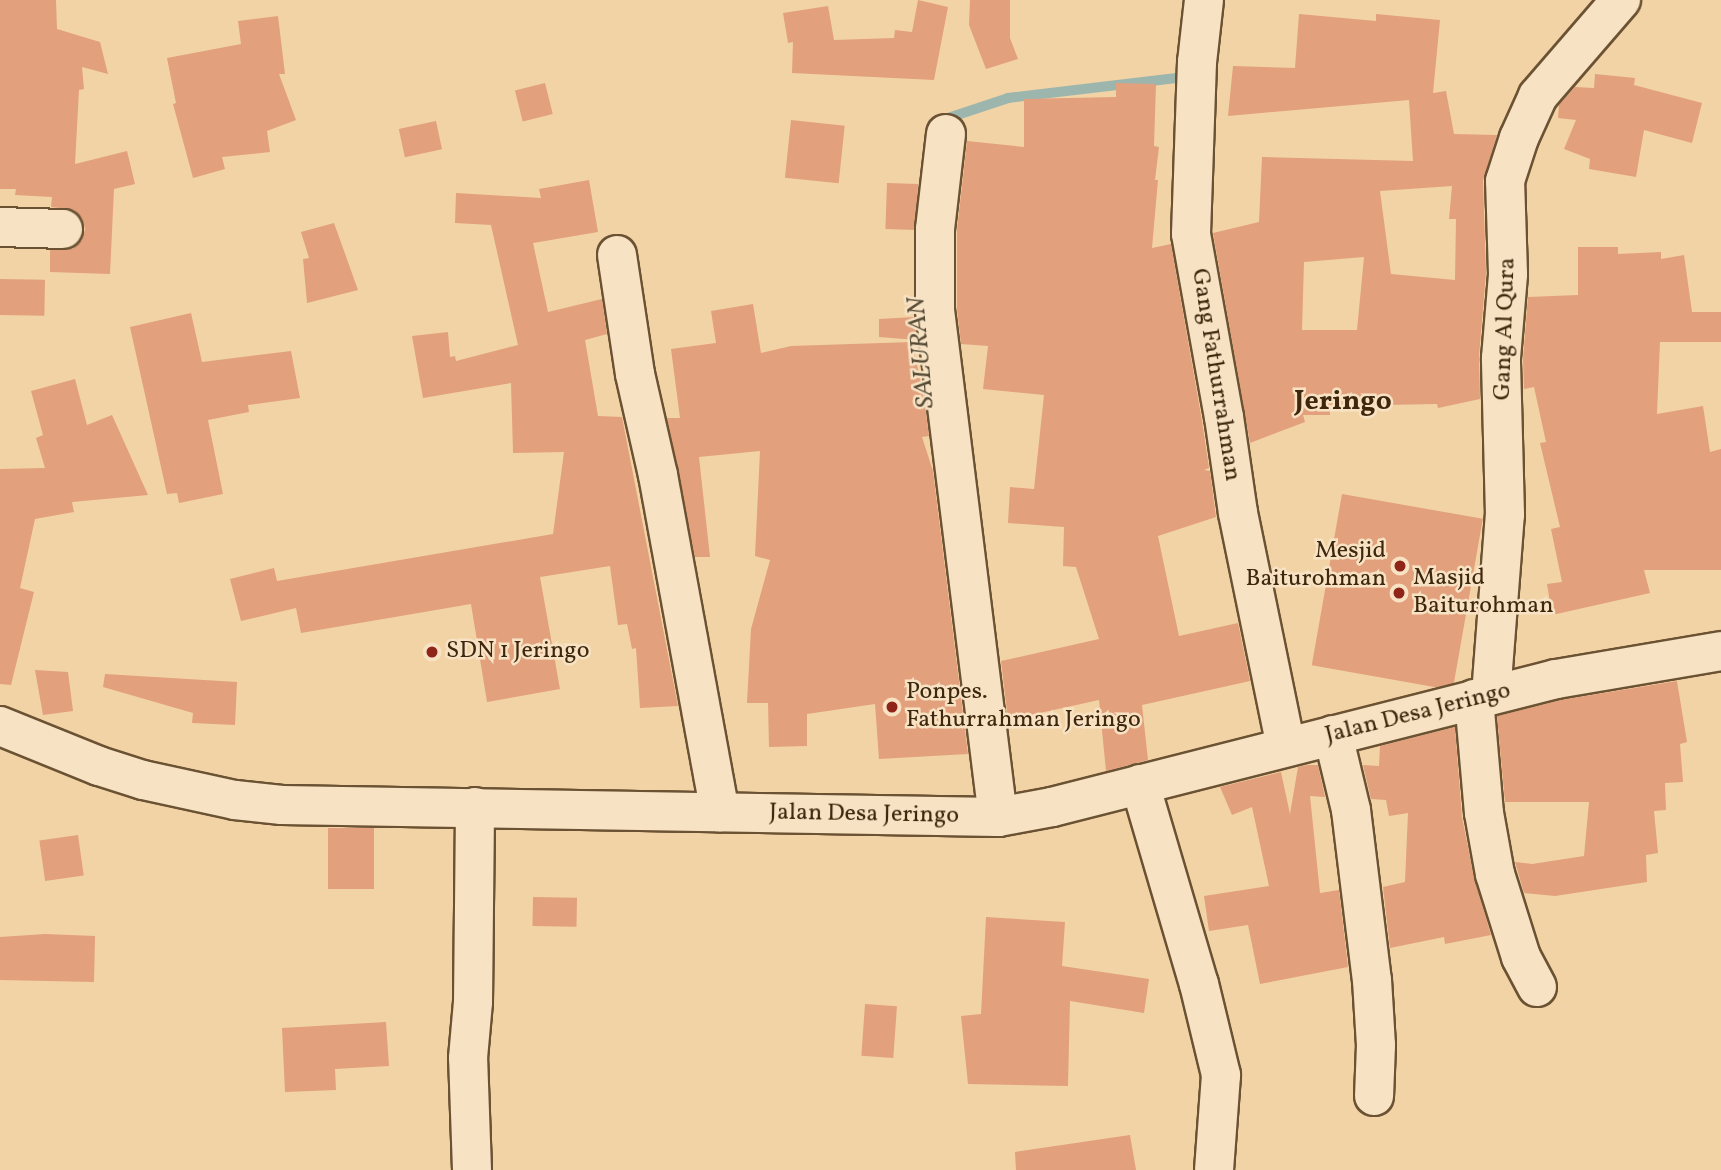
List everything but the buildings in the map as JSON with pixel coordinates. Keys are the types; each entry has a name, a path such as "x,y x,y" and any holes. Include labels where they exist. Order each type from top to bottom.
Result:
{"street":[{"name":"Gang Fathurrahman","path":"1203,0 1191,234 1224,417 1238,513 1286,746"},
{"name":"Gang Al Qura","path":"1537,987 1521,957 1495,874 1484,813 1483,697 1505,515 1501,358 1508,274 1505,181 1519,138 1538,96 1621,0"},
{"path":"946,134 935,229 935,310 998,817"},
{"path":"0,227 63,229"},
{"path":"617,255 635,374 658,475 720,812"},
{"name":"Jalan Desa Jeringo","path":"0,726 132,777 235,800 329,807 475,807 998,817 1038,810 1483,697 1612,668 1721,651"},
{"path":"1333,736 1351,810 1372,980 1376,1045 1374,1096"},
{"path":"1140,784 1196,972 1221,1075 1213,1170"},
{"path":"472,1170 468,1058 473,1002 475,807"}],"waterway":[{"name":"SALURAN","path":"944,122 945,119 1008,98 1183,77"}],"place":[{"name":"Mesjid Baiturohman","path":"1400,566"},
{"name":"Masjid Baiturohman","path":"1399,593"},
{"name":"SDN 1 Jeringo","path":"432,652"},
{"name":"Ponpes. Fathurrahman Jeringo","path":"892,707"}],"district":[{"name":"Jeringo","path":"1343,402"}]}
